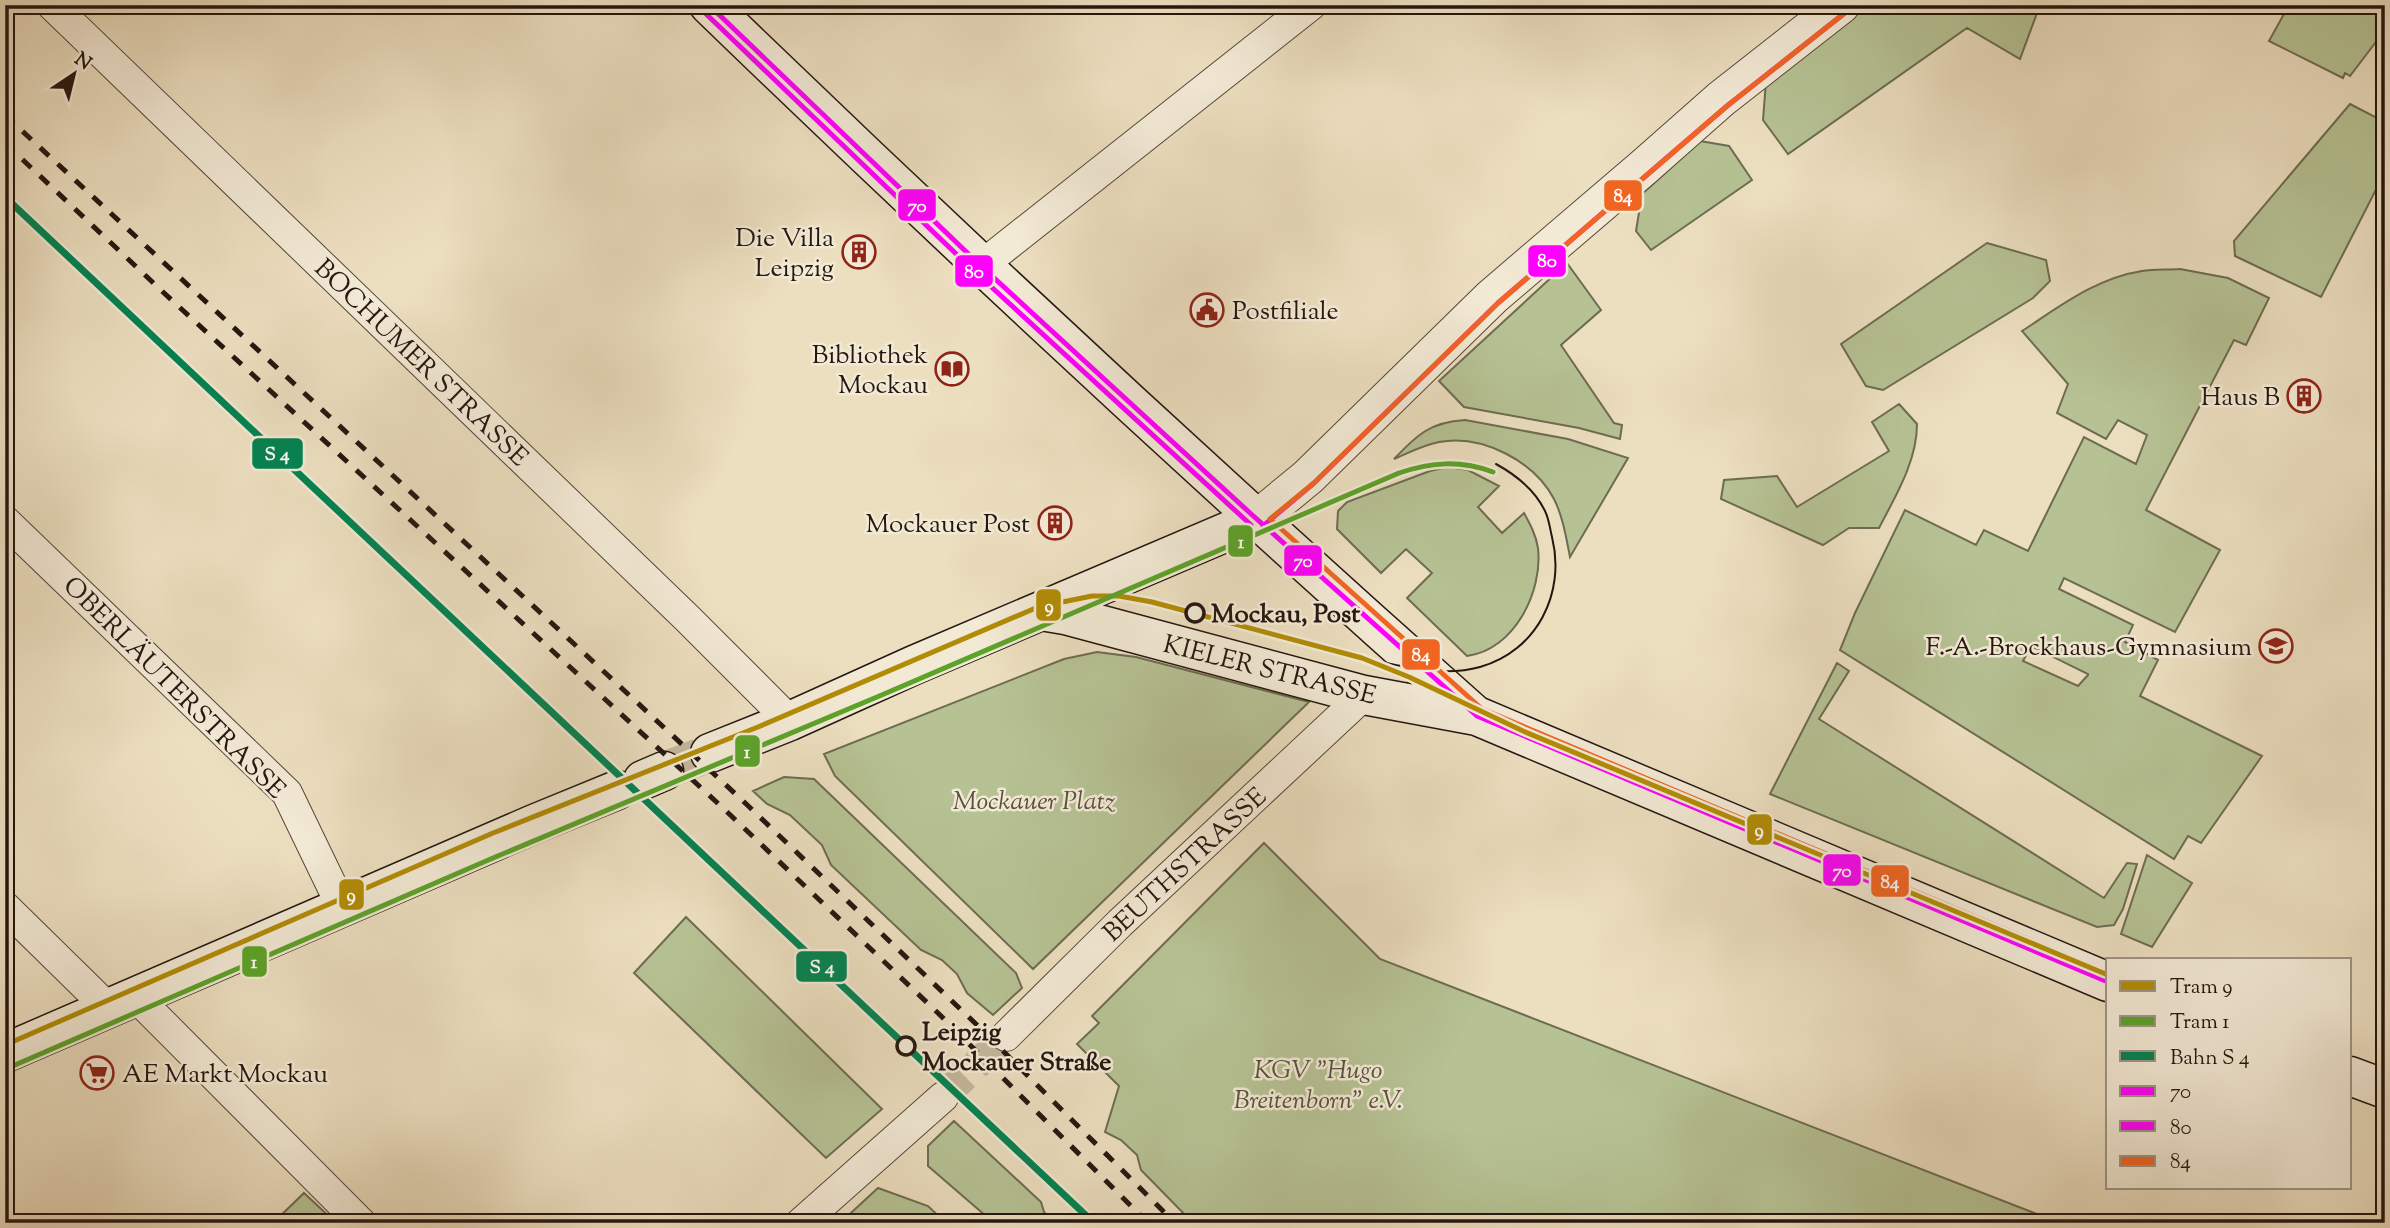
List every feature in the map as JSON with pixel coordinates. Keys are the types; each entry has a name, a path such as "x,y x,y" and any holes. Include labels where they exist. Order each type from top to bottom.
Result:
{"main road":[{"name":"KIELER STRASSE","path":"709,5 981,266 1476,716"},
{"path":"710,753 790,721 877,681 1053,613 1257,519"},
{"name":"KIELER STRASSE","path":"1053,613 1364,695 1476,716 2106,981"},
{"path":"5,1053 342,906 641,781"},
{"path":"2352,1077 2385,1089"}],"street":[{"name":"BOCHUMER STRASSE","path":"52,5 688,618 790,721"},
{"path":"981,266 1311,5"},
{"path":"1257,519 1308,477 1492,297 1721,99 1841,5"},
{"name":"OBERLÄUTERSTRASSE","path":"5,521 287,793 342,906"},
{"name":"BEUTHSTRASSE","path":"1006,1036 1120,923 1364,695"},
{"path":"5,907 123,1003 360,1223"},
{"path":"801,1223 943,1097"}],"green space":[{"path":"1859,5 2040,5 2020,59 1967,28 1788,154 1763,120 1766,81"},
{"path":"2289,5 2385,5 2385,30 2350,76 2345,73 2343,78 2269,41"},
{"path":"2350,104 2385,122 2385,172 2321,297 2235,256 2234,241"},
{"path":"1700,141 1729,146 1752,180 1651,250 1636,231 1642,194"},
{"path":"1987,243 2046,260 2050,281 2033,298 1883,390 1866,386 1841,344"},
{"path":"1567,263 1601,310 1561,345 1614,423 1622,425 1620,439 1579,428 1464,407 1439,381"},
{"path":"2180,269 2228,278 2269,298 2246,345 2234,340 2146,510 2220,550 2175,632 2064,578 2059,589 2133,625 2125,642 2158,660 2140,696 2262,756 2201,843 2188,836 2174,859 1840,650 1905,510 1976,545 1984,530 2028,551 2084,437 2136,464 2147,435 2118,420 2106,439 2057,413 2068,384 2022,331 2064,303 2109,280 2142,271","holes":["2031,646 2088,674 2078,686 2023,661"]},
{"path":"1899,404 1917,424 1916,438 1904,477 1879,528 1849,528 1823,545 1721,499 1724,480 1777,476 1797,507 1889,451 1872,422"},
{"path":"1465,420 1568,439 1628,458 1570,557 1562,520 1554,499 1534,473 1505,453 1472,442 1455,441 1427,445 1394,459 1425,431 1442,424"},
{"path":"1447,467 1468,470 1499,486 1478,507 1502,533 1524,513 1538,548 1536,583 1522,616 1499,643 1467,656 1407,598 1432,573 1406,549 1381,573 1337,529 1338,511 1347,502"},
{"name":"Mockauer Platz","path":"1097,652 1136,657 1309,702 1033,969 835,776 824,754 1064,659"},
{"path":"1837,663 1849,671 1819,719 2104,898 2127,863 2137,864 2123,909 2114,925 2097,927 1770,794"},
{"path":"784,777 814,779 1016,973 1022,988 993,1015 967,993 957,974 942,960 921,950 831,865 822,845 790,815 767,804 753,791"},
{"name":"KGV \"Hugo Breitenborn\" e.V.","path":"1264,843 1380,959 2060,1223 1193,1223 1141,1170 1137,1155 1121,1140 1105,1132 1119,1086 1077,1044 1099,1023 1092,1016"},
{"path":"2147,855 2192,883 2152,947 2121,934"},
{"path":"686,917 882,1109 826,1158 634,973"},
{"path":"954,1121 1041,1202 1044,1212 1055,1223 994,1223 928,1166 928,1146"},
{"path":"878,1188 928,1206 946,1223 840,1223"},
{"path":"304,1193 333,1220 330,1223 273,1223"}],"tunnel":[{"path":"664,771 710,753"},
{"path":"943,1097 1006,1036"}],"tram line":[{"name":"1","path":"8,1068 493,858 1399,473 1446,464 1493,472"},
{"path":"1333,650 1425,670 1462,670 1480,667 1500,659 1532,634 1543,617 1555,579 1552,537 1546,514 1536,496 1518,478 1496,464"},
{"name":"9","path":"5,1045 493,833 758,727 1038,607 1092,596 1119,596 1152,602 1362,658 1409,677 1523,731 2106,974"}],"railway":[{"path":"5,115 742,800 977,1025 1175,1223"},
{"path":"5,143 723,808 939,1014 1148,1223"}],"transit line":[{"name":"70","path":"709,5 981,266 1250,513 1477,716 2106,981"},
{"name":"80","path":"703,11 975,272 1251,525"},
{"name":"80","path":"1263,526 1314,483 1498,303 1727,106 1846,12"},
{"name":"84","path":"1846,12 1727,106 1498,303 1314,483 1270,519 1482,709 2106,972"},
{"path":"5,197 1094,1223"}],"place":[{"name":"Die Villa Leipzig","path":"859,252"},
{"name":"Postfiliale","path":"1207,310"},
{"name":"Bibliothek Mockau","path":"952,369"},
{"name":"Haus B","path":"2304,396"},
{"name":"Mockauer Post","path":"1055,523"},
{"name":"Mockau, Post","path":"1195,613"},
{"name":"F.-A.-Brockhaus-Gymnasium","path":"2276,646"},
{"name":"Leipzig Mockauer Straße","path":"906,1046"},
{"name":"AE Markt Mockau","path":"97,1073"}]}
